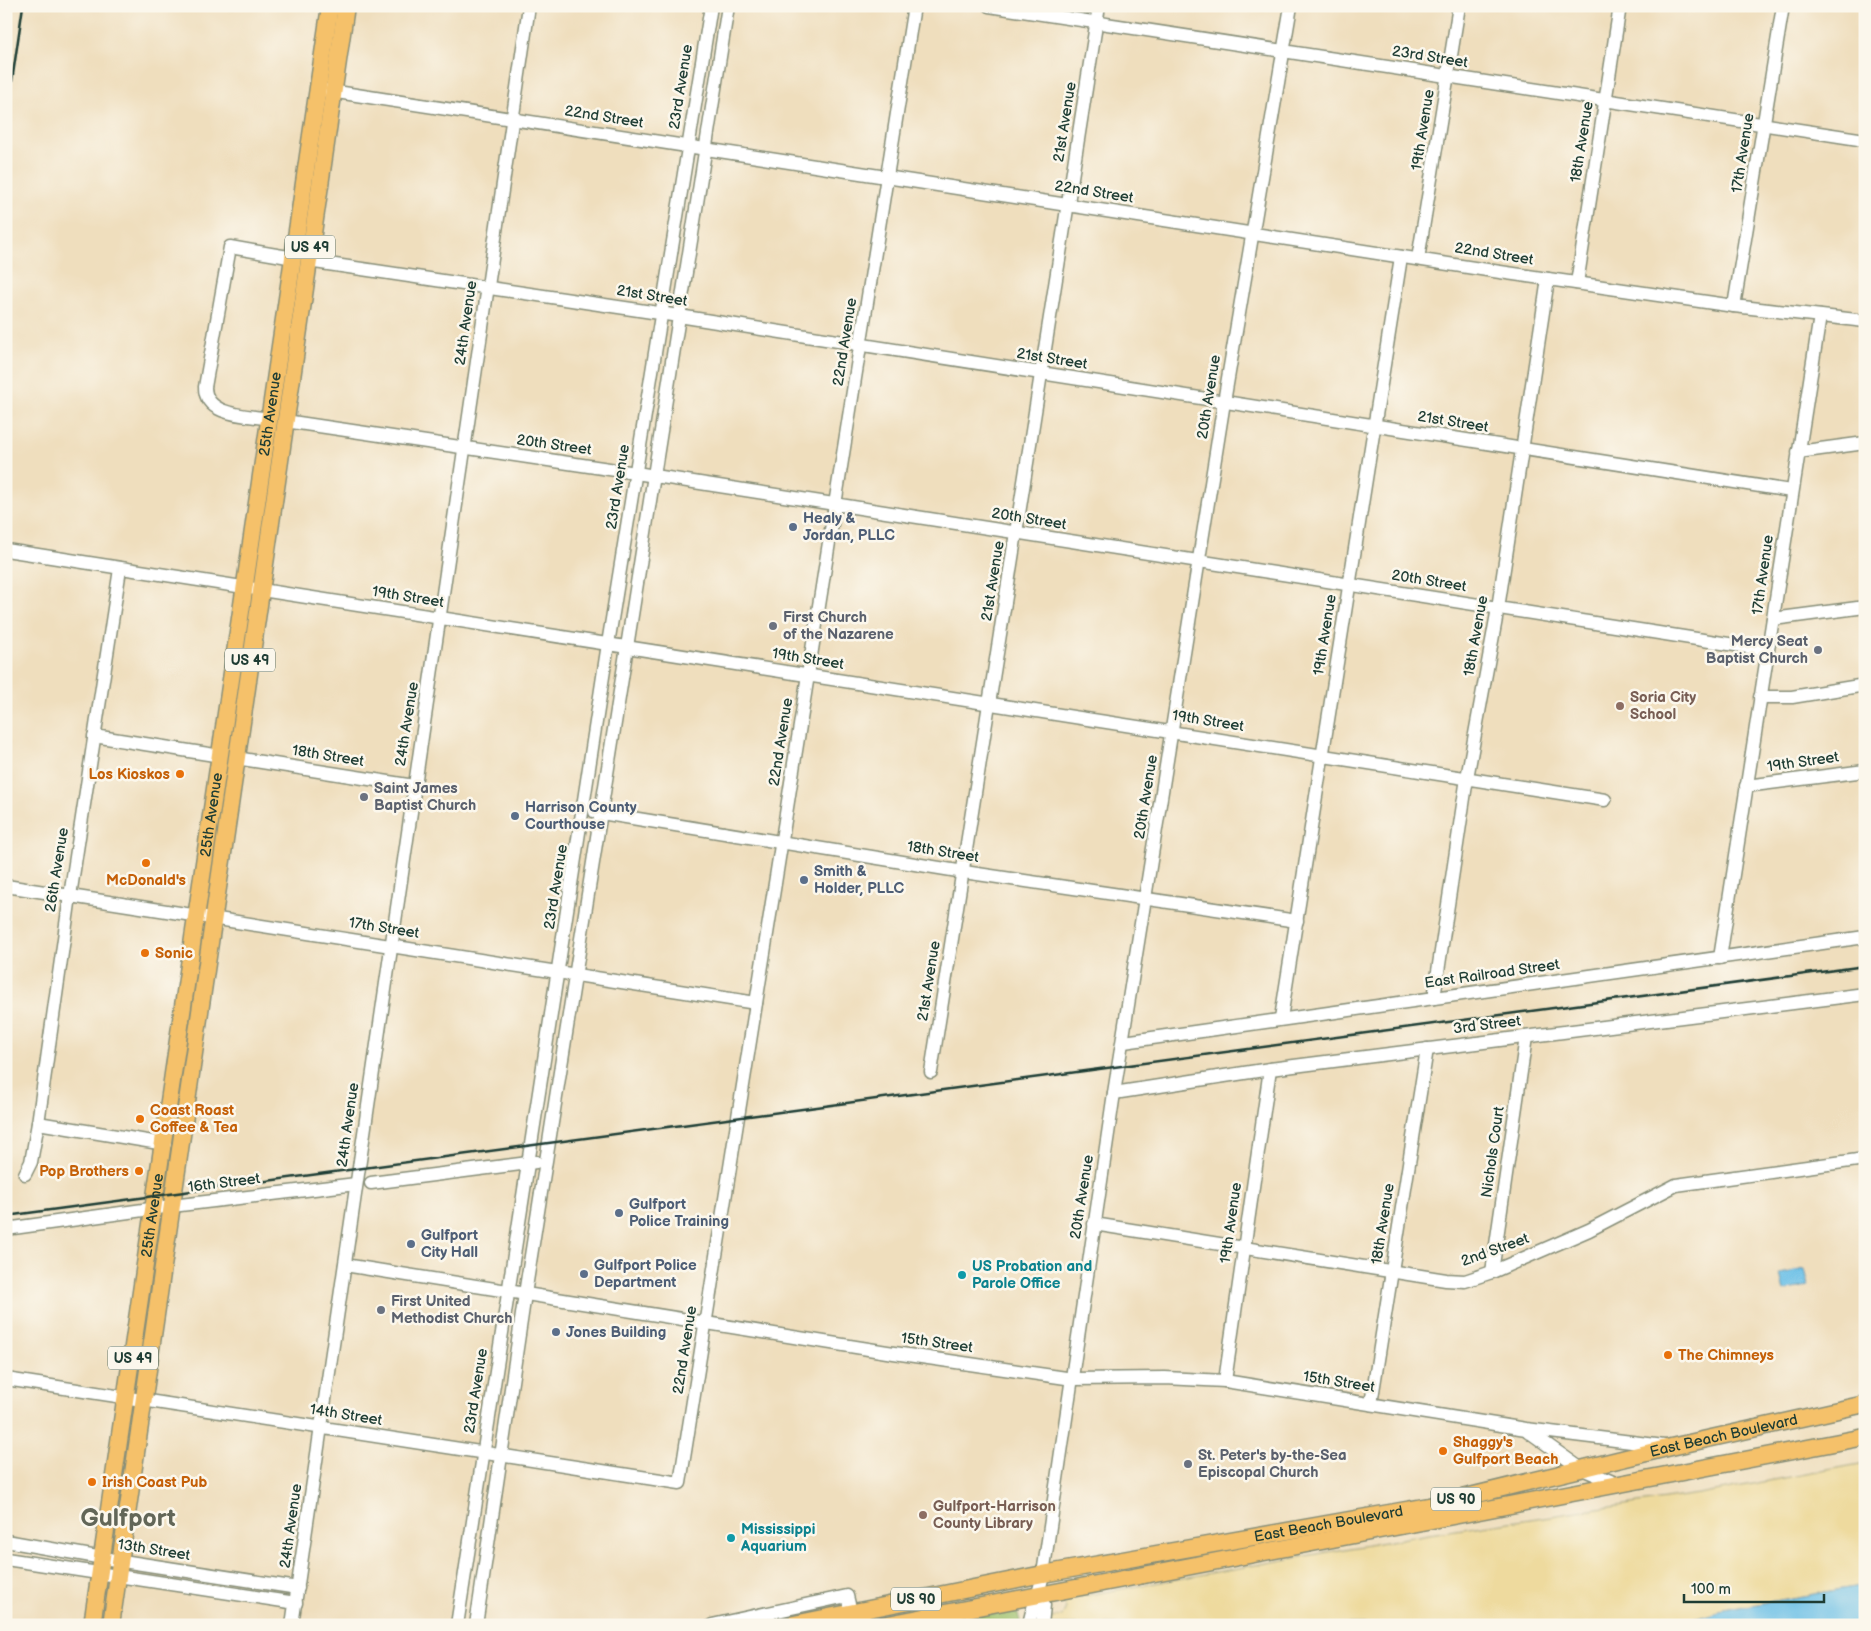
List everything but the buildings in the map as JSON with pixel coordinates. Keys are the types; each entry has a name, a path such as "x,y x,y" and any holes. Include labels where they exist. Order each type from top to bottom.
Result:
{"main road":[{"name":"25th Avenue","path":"326,91 330,6"},
{"name":"25th Avenue","path":"111,1625 172,1206 205,917 228,757 326,91 346,6"},
{"name":"25th Avenue","path":"92,1625 154,1208 205,917"},
{"name":"East Beach Boulevard","path":"789,1625 852,1618 1043,1574 1429,1506 1580,1468 1865,1404"},
{"name":"East Beach Boulevard","path":"884,1625 1040,1593 1863,1436"}],"street":[{"name":"24th Avenue","path":"292,1625 529,6"},
{"name":"23rd Avenue","path":"457,1625 584,810 608,644 711,6"},
{"path":"476,1625 525,1294 728,6"},
{"name":"22nd Avenue","path":"680,1483 914,6"},
{"name":"23rd Street","path":"989,6 1449,76 1605,102 1865,140"},
{"name":"21st Avenue","path":"931,1072 1099,6"},
{"name":"20th Avenue","path":"1042,1625 1044,1605 1040,1593 1114,1093 1124,1042 1224,402 1291,6"},
{"name":"19th Avenue","path":"1418,259 1460,6"},
{"name":"18th Avenue","path":"1577,283 1620,6"},
{"name":"17th Avenue","path":"1734,306 1784,6"},
{"name":"22nd Street","path":"326,91 1548,279 1734,306 1865,321"},
{"name":"21st Street","path":"205,387 230,247 1791,491"},
{"name":"19th Avenue","path":"1282,1018 1402,257"},
{"name":"18th Avenue","path":"1434,998 1467,778 1498,608 1548,279"},
{"name":"17th Avenue","path":"1720,958 1791,491 1820,316"},
{"name":"20th Street","path":"205,387 209,403 217,410 636,473 1767,650"},
{"path":"1798,452 1865,442"},
{"name":"19th Street","path":"6,550 120,570 608,644 1606,800"},
{"name":"26th Avenue","path":"25,1174 32,1162 70,896 120,570"},
{"path":"1773,619 1865,607"},
{"path":"1760,697 1792,697 1865,685"},
{"name":"18th Street","path":"94,736 414,786"},
{"name":"19th Street","path":"1746,786 1865,770"},
{"name":"18th Street","path":"584,810 964,872 1297,921"},
{"name":"17th Street","path":"6,886 756,1003"},
{"name":"East Railroad Street","path":"1124,1042 1282,1018 1865,937"},
{"name":"3rd Street","path":"1114,1093 1270,1069 1865,994"},
{"name":"Nichols Court","path":"1492,1272 1526,1037"},
{"name":"18th Avenue","path":"1371,1404 1427,1049"},
{"name":"19th Avenue","path":"1224,1381 1270,1069"},
{"path":"38,1123 165,1144"},
{"name":"2nd Street","path":"1094,1224 1465,1281 1492,1272 1589,1230 1676,1185 1865,1159"},
{"path":"371,1183 546,1162"},
{"name":"16th Street","path":"6,1228 356,1184"},
{"name":"15th Street","path":"345,1265 1073,1379 1165,1378 1224,1381 1526,1430 1671,1447"},
{"name":"14th Street","path":"6,1379 680,1483"},
{"path":"492,1392 509,1403"},
{"name":"15th Street","path":"1526,1430 1580,1468 1615,1483"},
{"name":"13th Street","path":"6,1541 102,1565 296,1604"},
{"name":"13th Street","path":"6,1559 102,1565"},
{"name":"13th Street","path":"120,1568 298,1588"},
{"name":"20th Avenue","path":"1029,1625 1033,1602 1040,1593"},
{"path":"712,1625 847,1596 852,1618"}],"green space":[{"path":"1005,1610 1018,1614 1021,1625 935,1625"}],"sand":[{"path":"1865,1463 1865,1585 1718,1611 1671,1625 1050,1625 1051,1618 1062,1616 1066,1608 1060,1600 1429,1534 1699,1494"}],"water":[{"path":"1805,1269 1809,1286 1784,1291 1780,1274"},
{"path":"1865,1585 1865,1625 1671,1625 1718,1611"}],"railway":[{"path":"6,122 23,6"},
{"path":"6,1216 1865,966"}],"place":[{"name":"Healy & Jordan, PLLC","path":"793,527"},
{"name":"First Church of the Nazarene","path":"773,626"},
{"name":"Mercy Seat Baptist Church","path":"1818,650"},
{"name":"Soria City School","path":"1620,706"},
{"name":"Los Kioskos","path":"180,774"},
{"name":"Saint James Baptist Church","path":"364,797"},
{"name":"Harrison County Courthouse","path":"515,816"},
{"name":"McDonald's","path":"146,863"},
{"name":"Smith & Holder, PLLC","path":"804,880"},
{"name":"Sonic","path":"145,953"},
{"name":"Coast Roast Coffee & Tea","path":"140,1119"},
{"name":"Pop Brothers","path":"139,1171"},
{"name":"Gulfport Police Training","path":"619,1213"},
{"name":"Gulfport City Hall","path":"411,1244"},
{"name":"Gulfport Police Department","path":"584,1274"},
{"name":"US Probation and Parole Office","path":"962,1275"},
{"name":"First United Methodist Church","path":"381,1310"},
{"name":"Jones Building","path":"556,1332"},
{"name":"The Chimneys","path":"1668,1355"},
{"name":"Shaggy's Gulfport Beach","path":"1443,1451"},
{"name":"St. Peter's by-the-Sea Episcopal Church","path":"1188,1464"},
{"name":"Irish Coast Pub","path":"92,1482"},
{"name":"Gulfport-Harrison County Library","path":"923,1515"},
{"name":"Mississippi Aquarium","path":"731,1538"}],"district":[{"name":"Gulfport","path":"128,1518"}]}
